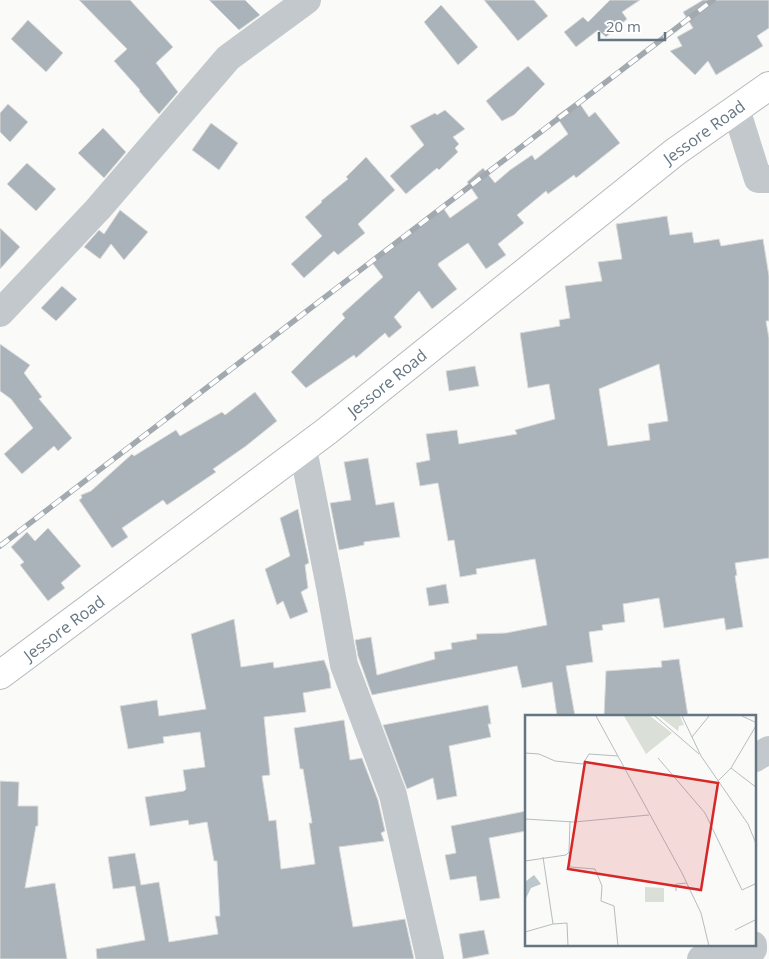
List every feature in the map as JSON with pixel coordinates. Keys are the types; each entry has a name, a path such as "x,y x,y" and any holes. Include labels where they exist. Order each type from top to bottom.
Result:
{"highway":[{"name":"Jessore Road","path":"0,675 303,450 675,152 769,86"}],"street":[{"path":"0,312 98,209 228,58 307,0"},
{"path":"736,109 758,180 769,178"},
{"path":"303,450 332,592 344,665 394,795 430,959"},
{"path":"756,757 769,750"},
{"path":"701,959 753,948 753,946"}],"building":[{"path":"79,0 130,0 173,47 156,63 178,92 159,114 114,61 127,49"},
{"path":"209,0 245,0 260,15 239,30"},
{"path":"484,0 534,0 548,16 518,41"},
{"path":"610,0 640,0 622,12 627,19 606,37 598,30 576,47 564,32 583,17 588,22"},
{"path":"703,0 769,0 769,28 757,36 763,46 716,75 708,61 695,75 670,51 682,46 677,37 693,28 683,12"},
{"path":"441,5 478,47 458,65 424,22"},
{"path":"28,20 63,53 46,72 11,39"},
{"path":"528,66 545,84 514,115 502,121 486,101"},
{"path":"578,101 589,117 595,112 620,143 576,178 574,175 548,194 546,191 517,215 524,223 498,244 506,255 486,269 468,243 438,265 457,289 432,309 419,291 394,317 402,327 389,338 385,333 356,358 354,355 306,388 291,372 345,318 342,314 383,277 370,260 444,209 450,218 478,198 467,182 483,168 495,183 532,155 535,160 568,134 556,116"},
{"path":"8,104 28,122 10,142 0,132 0,113"},
{"path":"445,110 465,129 453,137 459,144 455,148 458,152 439,170 437,168 406,194 390,176 424,145 410,126"},
{"path":"211,123 238,143 219,170 192,150"},
{"path":"103,128 126,152 104,178 78,153"},
{"path":"366,157 395,190 358,224 365,233 338,255 334,251 304,278 291,264 322,236 305,217 348,179 346,177"},
{"path":"27,163 56,189 36,211 7,184"},
{"path":"120,210 148,232 124,260 111,244 100,259 84,247 99,230 104,234"},
{"path":"667,216 670,235 692,232 694,243 719,239 721,246 763,239 769,276 769,321 766,321 769,338 769,558 735,563 737,575 735,576 743,627 726,630 724,618 664,628 659,598 623,604 625,622 602,625 603,630 589,632 593,662 566,666 575,715 557,715 552,682 522,688 517,666 372,695 358,656 355,640 371,637 377,675 435,659 434,652 452,649 451,643 477,639 476,634 506,633 547,625 535,559 476,569 477,574 460,577 454,540 448,541 438,483 420,486 416,463 430,460 426,434 457,430 459,444 517,434 515,430 555,419 549,384 528,388 520,333 560,326 559,320 570,318 565,286 602,281 598,262 622,259 616,224","holes":["659,364 668,421 648,424 650,440 608,446 599,389"]},
{"path":"0,228 20,247 0,269"},
{"path":"62,286 77,299 56,321 41,308"},
{"path":"0,344 30,365 24,373 42,397 39,399 72,438 58,451 54,446 22,474 4,454 33,428 11,399 0,391"},
{"path":"475,366 479,386 449,391 446,371"},
{"path":"255,392 277,421 213,469 216,472 167,505 163,500 122,528 128,537 112,548 79,500 82,498 81,495 91,491 132,454 134,456 176,430 180,436 222,412 225,415"},
{"path":"368,458 376,505 394,502 400,537 364,542 364,545 339,550 330,503 351,500 344,462"},
{"path":"298,509 309,563 305,565 308,588 301,592 308,612 290,619 283,601 277,605 265,569 290,556 280,518"},
{"path":"48,528 81,566 61,583 65,588 48,601 20,565 24,562 11,547 27,532 35,541"},
{"path":"446,584 449,603 429,606 426,588"},
{"path":"234,619 241,667 273,662 274,668 324,660 329,673 331,688 303,693 306,712 264,717 270,775 262,776 269,821 276,820 281,869 315,864 309,823 312,823 303,769 300,769 294,728 344,720 350,760 362,758 378,800 385,831 381,833 384,841 339,847 353,927 405,919 414,959 97,959 96,949 145,940 135,886 113,889 108,857 135,853 141,885 159,882 169,942 218,934 215,916 220,916 217,861 214,861 207,822 189,825 188,820 150,826 145,797 184,791 186,789 183,770 205,767 200,732 163,737 164,743 128,749 120,706 157,700 159,716 206,709 191,634"},
{"path":"679,659 688,715 604,715 606,671 662,667 661,661"},
{"path":"488,705 491,724 488,724 491,737 449,746 457,796 437,800 433,778 407,789 383,725"},
{"path":"0,781 19,782 18,806 38,806 38,826 36,826 25,888 55,883 67,959 0,959"},
{"path":"525,811 525,831 489,838 500,898 480,901 476,876 450,880 445,855 456,853 451,826"},
{"path":"484,930 489,954 463,959 459,934"}],"railway":[{"path":"0,546 713,0"}]}
